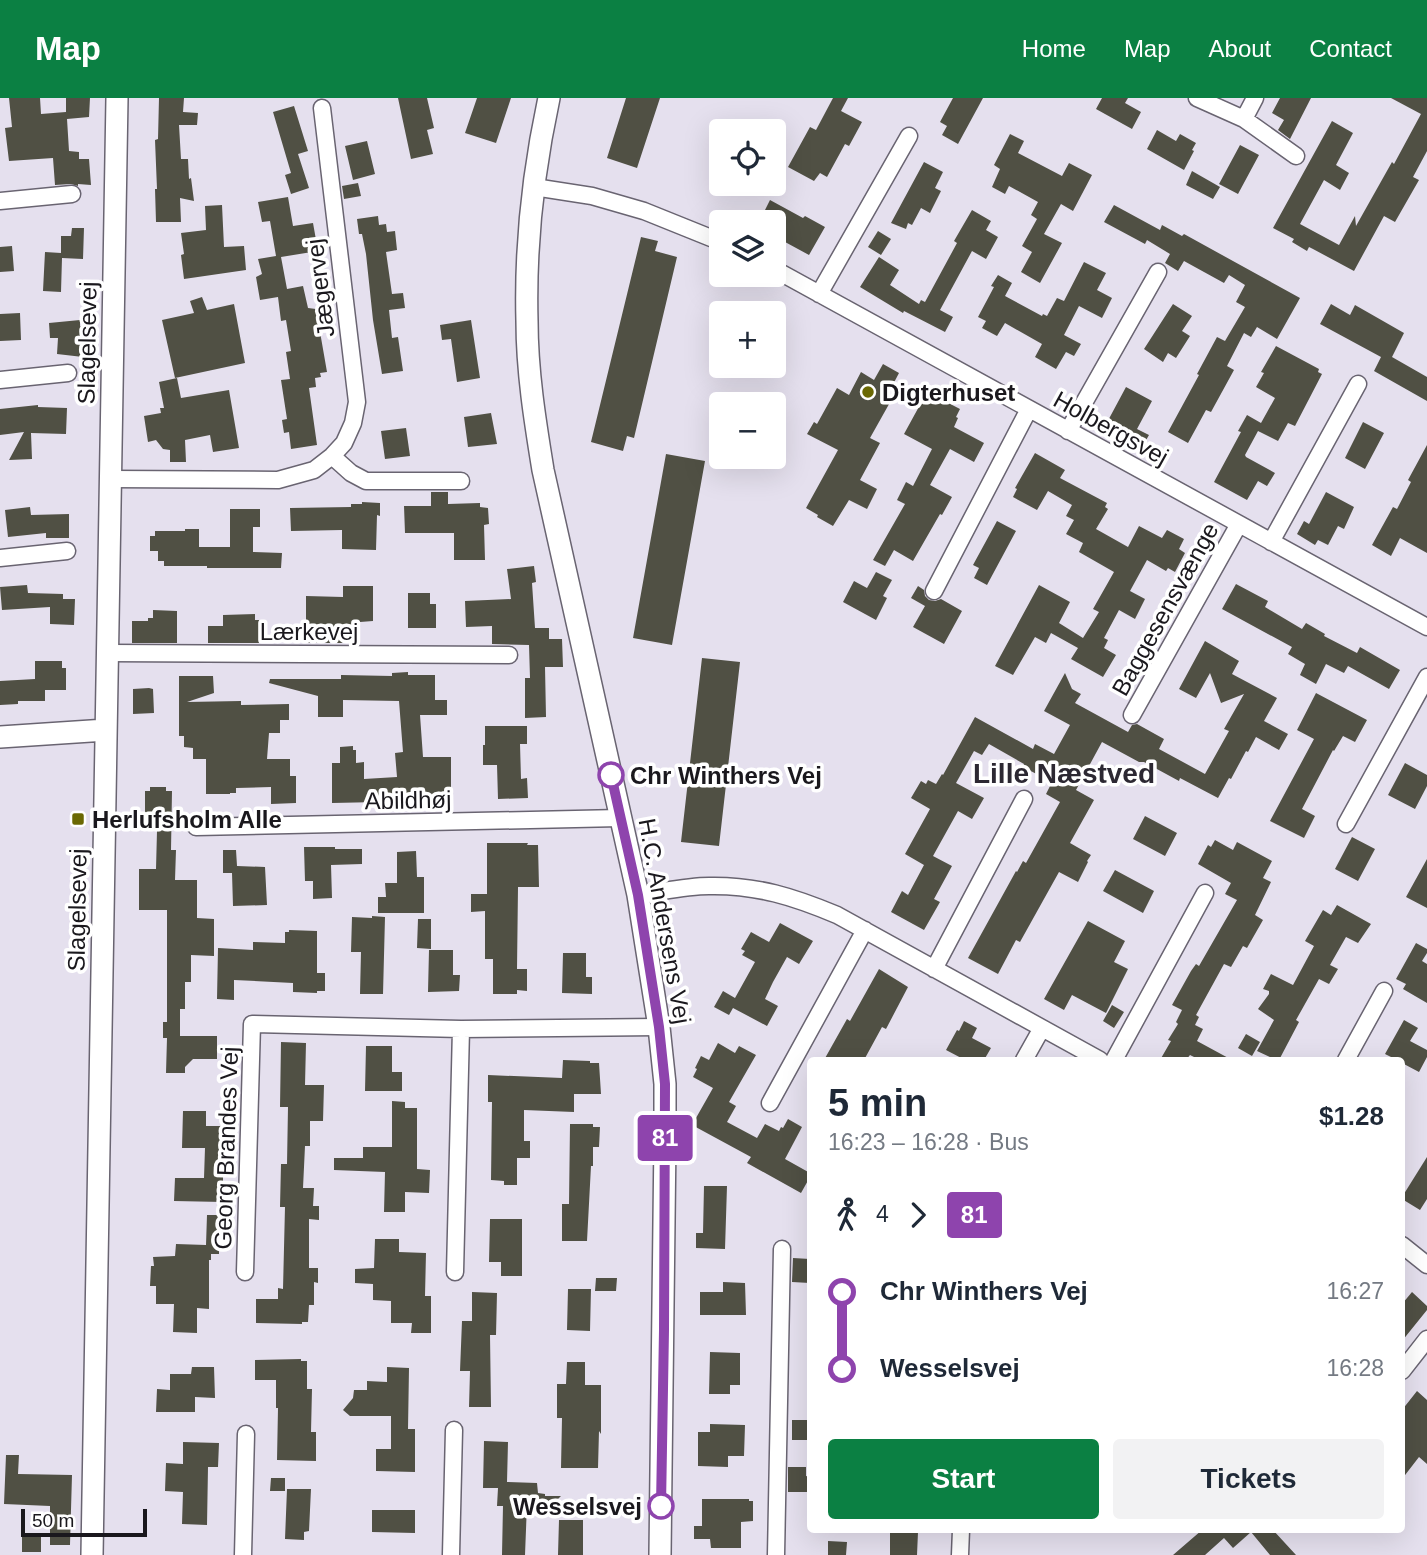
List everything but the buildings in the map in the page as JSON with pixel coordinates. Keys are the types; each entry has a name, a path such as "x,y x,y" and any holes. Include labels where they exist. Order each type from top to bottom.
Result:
{"street":[{"name":"Slagelsevej","path":"92,1555 117,98"},
{"name":"H.C. Andersens Vej","path":"549,98 527,250 527,311 533,403 544,470 638,895 659,1027 665,1084 660,1555"},
{"path":"1197,98 1244,119 1296,156"},
{"path":"1244,119 1255,98"},
{"name":"Jægervej","path":"111,478 278,480 314,470 344,443 353,423 357,402 322,108"},
{"path":"819,294 909,136"},
{"path":"534,187 592,196 644,211 709,237"},
{"path":"0,201 72,194"},
{"path":"1068,431 1158,272"},
{"name":"Holbergsvej","path":"786,276 1427,628"},
{"path":"0,380 68,373"},
{"path":"1271,542 1358,384"},
{"path":"933,591 1029,409"},
{"path":"332,456 351,473 366,481 461,481"},
{"name":"Baggesensvænge","path":"1132,716 1238,524"},
{"path":"0,558 67,551"},
{"name":"Lærkevej","path":"108,653 509,655"},
{"path":"1346,824 1427,677"},
{"path":"0,737 106,730"},
{"path":"934,969 1024,799"},
{"name":"Abildhøj","path":"196,827 620,818"},
{"path":"638,895 708,886 766,890 802,900 837,915 1095,1057"},
{"path":"1116,1057 1205,892"},
{"path":"770,1103 864,930"},
{"path":"1348,1057 1384,991"},
{"name":"Georg Brandes Vej","path":"246,1272 252,1024 461,1029 659,1027"},
{"path":"1026,1057 1042,1028"},
{"path":"455,1272 461,1029"},
{"path":"1405,1247 1427,1265"},
{"path":"776,1555 782,1249"},
{"path":"1405,1367 1427,1339"},
{"path":"451,1555 454,1430"},
{"path":"243,1555 246,1434"},
{"path":"960,1555 961,1533"}],"bus line":[{"name":"81","path":"611,775 638,895 659,1027 665,1084 661,1506"}],"place":[{"name":"Digterhuset","path":"868,392"},
{"name":"Chr Winthers Vej","path":"611,775"},
{"name":"Herlufsholm Alle","path":"78,819"},
{"name":"Wesselsvej","path":"661,1506"}],"district":[{"name":"Lille Næstved","path":"1064,773"}]}
